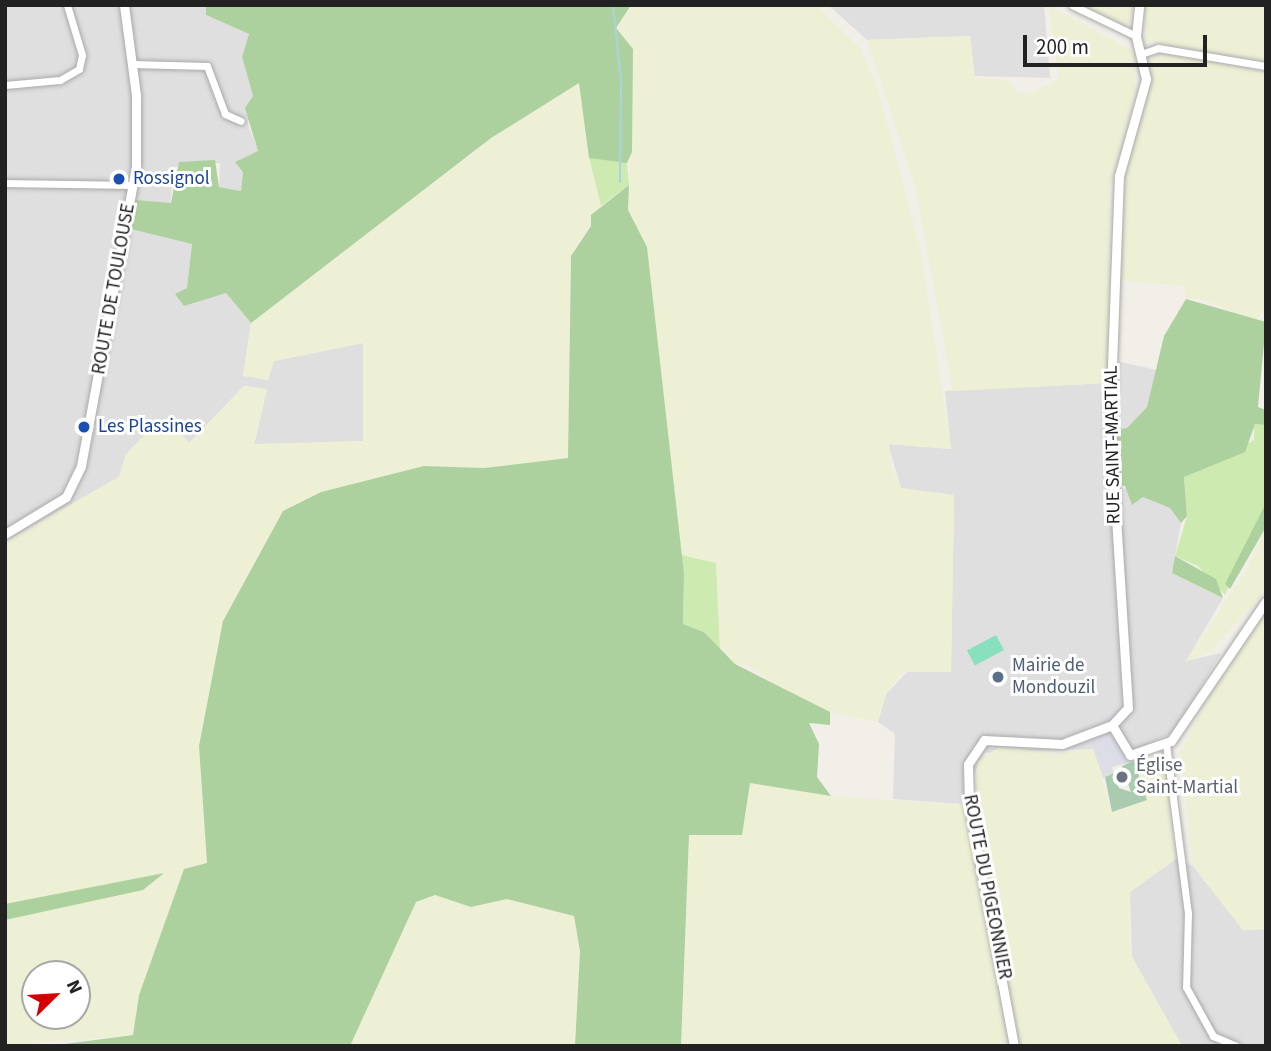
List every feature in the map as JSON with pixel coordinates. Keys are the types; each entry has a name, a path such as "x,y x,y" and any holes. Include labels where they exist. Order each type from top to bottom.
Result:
{"street":[{"path":"5,85 60,80 79,69 82,55 67,5"},
{"name":"ROUTE DE TOULOUSE","path":"5,534 58,503 76,480 133,185 138,124 124,5"},
{"path":"1072,5 1136,36 1139,5"},
{"name":"RUE SAINT-MARTIAL","path":"1112,725 1129,703 1111,503 1114,254 1121,163 1146,79 1136,36"},
{"path":"1141,54 1158,48 1266,66"},
{"path":"132,64 207,66 225,114 241,121"},
{"path":"5,183 133,185"},
{"path":"1112,725 1130,755 1169,742 1266,601"},
{"name":"ROUTE DU PIGEONNIER","path":"1014,1046 968,794 971,751 990,739 1062,744 1112,725"},
{"path":"1169,742 1188,914 1186,987 1213,1036 1236,1046"}],"shaded area":[{"path":"5,5 206,5 206,15 249,34 242,57 253,96 248,124 258,151 243,172 241,191 219,187 220,163 174,167 167,235 192,244 187,289 175,295 192,302 226,293 251,323 243,376 274,361 363,343 363,441 254,445 267,389 244,386 189,443 162,433 126,454 119,477 5,542"},
{"path":"828,5 1044,5 1050,78 974,76 970,36 867,40"},
{"path":"1107,359 1157,370 1147,407 1127,428 1114,484 1170,508 1181,523 1172,573 1223,598 1186,661 1221,653 1174,732 1135,750 1134,761 1112,767 1114,773 1103,778 1093,749 984,753 974,774 974,805 893,799 895,734 878,722 886,694 911,668 951,671 954,496 901,488 888,444 951,449 945,391 1106,383"},
{"path":"1115,712 1134,761 1112,767 1108,776 1087,731"},
{"path":"1177,858 1193,866 1243,930 1266,929 1266,1046 1182,1046 1132,957 1130,892"}],"green space":[{"path":"206,5 631,5 616,28 633,49 632,152 627,163 589,158 579,83 491,138 251,323 226,293 184,306 175,294 187,288 192,244 131,229 135,200 171,203 179,162 215,160 219,187 241,191 243,172 235,162 258,151 245,108 253,96 242,57 249,34 206,15"},
{"path":"631,5 816,5 860,48 878,90 920,247 951,449 889,444 891,466 901,488 954,495 951,672 903,672 886,694 878,722 813,709 746,665 735,664 720,650 716,563 677,554 647,247 628,210 632,76 616,28"},
{"path":"1048,5 1135,52 1135,91 1109,188 1107,383 953,391 915,186 867,40 970,36 975,78 1009,80 1017,92 1030,93 1059,79"},
{"path":"1079,5 1136,5 1126,29"},
{"path":"1144,5 1266,5 1266,62 1146,41"},
{"path":"1161,53 1266,72 1266,305 1256,322 1202,299 1186,299 1184,286 1118,280 1128,148 1152,57"},
{"path":"579,83 592,144 586,150 601,206 571,256 568,459 484,468 424,466 321,492 283,511 223,621 199,746 207,863 139,995 133,1035 5,1046 5,542 119,477 126,454 152,427 162,433 170,424 190,443 244,386 267,389 254,444 363,441 363,343 274,361 268,380 243,376 251,323 491,138"},
{"path":"619,157 627,163 629,185 601,206 589,158"},
{"path":"629,185 628,210 647,247 684,574 683,624 704,632 735,664 830,712 830,725 809,723 819,744 817,777 831,796 750,783 742,835 689,835 681,1046 575,1046 580,951 574,916 507,899 471,907 435,895 416,902 350,1046 50,1046 133,1035 139,995 184,869 207,863 199,746 223,621 283,511 321,492 424,466 484,468 568,458 571,256 591,226 591,215"},
{"path":"1186,299 1266,322 1258,407 1266,410 1266,425 1255,424 1245,452 1184,477 1187,516 1181,523 1170,508 1143,497 1132,505 1125,486 1113,484 1114,430 1127,428 1147,407 1164,336"},
{"path":"1254,424 1266,425 1266,503 1225,595 1198,566 1175,556 1187,516 1184,477 1254,440"},
{"path":"1266,503 1266,527 1230,589 1225,584"},
{"path":"1266,527 1266,591 1211,651 1185,662 1247,569"},
{"path":"677,554 716,563 720,650 704,632 683,624 684,574"},
{"path":"1175,556 1216,579 1223,598 1172,573"},
{"path":"1266,609 1266,929 1243,930 1193,866 1180,753 1227,661"},
{"path":"996,635 1004,650 975,666 967,650"},
{"path":"999,747 1057,754 1093,749 1112,812 1147,800 1134,761 1160,755 1166,764 1173,861 1130,892 1129,939 1132,957 1182,1046 1020,1046 974,805 978,761"},
{"path":"1134,761 1147,800 1112,812 1105,777 1114,773 1119,788 1131,792 1122,766"},
{"path":"750,783 831,796 963,805 1007,1046 681,1046 689,835"},
{"path":"164,873 143,890 5,920 5,904"},
{"path":"435,895 471,907 507,899 574,916 580,951 575,1046 350,1046 416,902"}],"waterway":[{"path":"613,5 621,80 620,182"}],"place":[{"name":"Rossignol","path":"119,179"},
{"name":"Les Plassines","path":"84,427"},
{"name":"Mairie de Mondouzil","path":"998,677"},
{"name":"Église Saint-Martial","path":"1122,777"}]}
